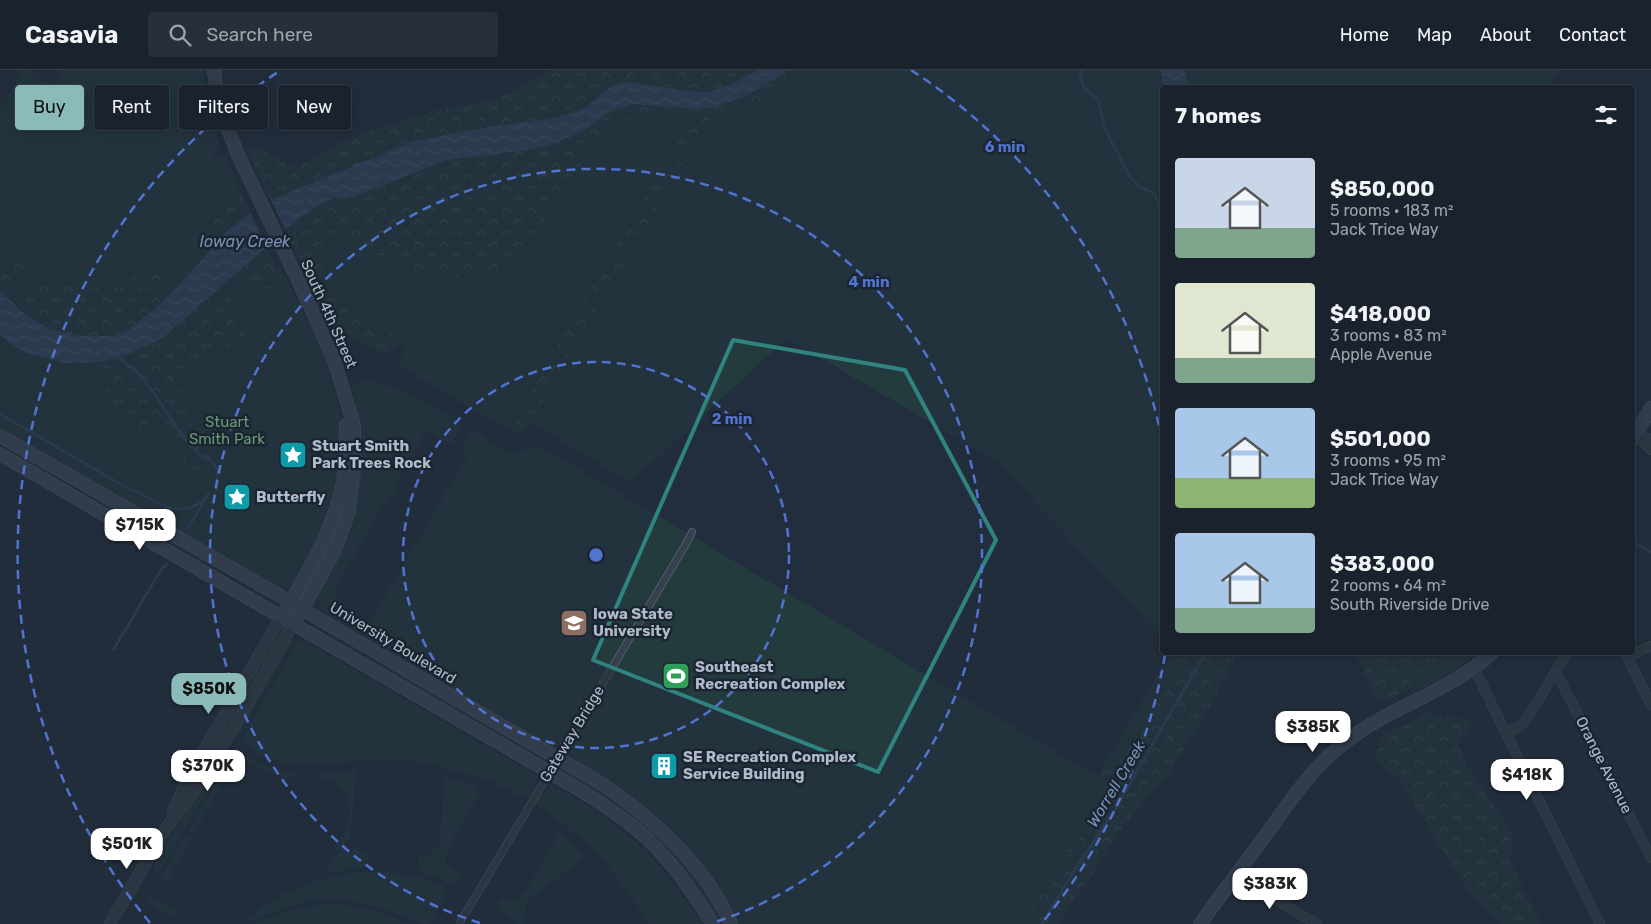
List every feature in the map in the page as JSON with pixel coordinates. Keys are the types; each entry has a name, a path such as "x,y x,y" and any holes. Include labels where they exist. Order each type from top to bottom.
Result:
{"main road":[{"name":"South 4th Street","path":"214,70 224,119 252,185 306,297 335,364 354,426 355,449 349,511 335,550 293,624"},
{"name":"South 4th Street","path":"281,617 324,540 340,492 346,458 347,405"},
{"path":"1635,436 1651,408"},
{"name":"University Boulevard","path":"0,436 290,602 581,771 622,797 653,822 689,860 708,884 731,924"},
{"path":"0,454 616,813 654,846 695,895 713,924"},
{"path":"1200,924 1293,798 1328,757 1370,725 1453,681 1474,668 1489,655"}],"street":[{"path":"1635,438 1651,439"},
{"path":"1635,439 1651,450"},
{"name":"Gateway Bridge","path":"459,924 692,532"},
{"path":"166,828 188,778 281,617"},
{"path":"110,924 166,828 207,769 293,624"},
{"path":"1635,652 1651,646"},
{"path":"1506,732 1517,728 1525,721 1566,655"},
{"path":"1626,655 1651,705"},
{"path":"1474,668 1600,924"},
{"name":"Orange Avenue","path":"1556,672 1651,858"},
{"path":"1235,876 1318,924"}],"highlighted area":[{"path":"733,340 905,370 996,540 878,772 593,660"}],"green space":[{"path":"23,70 30,70 55,85 63,70 203,70 205,85 179,85 179,130 215,130 220,145 212,152 215,158 225,156 240,191 219,215 219,226 226,223 238,223 216,243 181,283 163,300 167,293 165,288 165,268 143,268 116,288 105,290 70,282 45,281 15,296 13,294 15,286 33,262 32,257 23,254 0,259 0,110"},
{"path":"553,70 757,70 711,92 651,86 609,88 586,107 568,114 543,120 489,127 414,141 271,200 247,151 259,148 280,161 300,166 346,140 439,110 476,103 510,93"},
{"path":"787,70 807,70 797,81 785,89 720,118 708,126 696,141 531,423 520,433 512,432 513,421 692,118 665,112 636,117 613,127 595,140 533,240 510,266 458,278 413,269 354,245 335,233 326,234 321,248 323,269 337,294 382,325 401,342 389,352 377,352 326,322 286,231 312,211 334,198 353,197 446,160 548,146 611,111 633,104 694,109 731,102 762,87"},
{"path":"807,70 1561,70 1552,85 1160,85 1160,636 999,463 787,338 631,482 531,423 696,141 708,126 720,118 773,95 797,81"},
{"path":"665,112 693,118 513,421 512,432 398,365 404,349 401,342 337,294 323,269 321,248 326,234 335,233 354,245 413,269 458,278 510,267 533,240 595,141 613,127 635,117"},
{"path":"240,191 251,213 238,223 226,223 209,229 208,224 219,215"},
{"name":"Stuart Smith Park","path":"266,246 276,268 280,266 319,345 337,398 341,426 342,455 336,497 318,542 298,579 289,587 278,590 0,430 0,334 8,342 205,300"},
{"path":"266,246 276,268 279,287 276,292 267,289 259,282 249,281 241,283 236,281 234,276 235,273"},
{"path":"23,254 32,257 33,262 8,298 0,291 0,259"},
{"path":"159,264 165,268 165,288 167,293 163,300 131,328 116,336 81,336 49,329 38,323 11,301 15,296 45,281 70,282 105,290 116,288 143,268"},
{"path":"216,291 224,293 236,303 243,317 245,333 244,340 208,355 190,365 180,379 181,395 186,417 208,449 212,459 203,471 185,465 182,455 183,445 169,437 140,430 126,422 120,415 107,389 82,363 103,361 134,352 151,344"},
{"name":"Southeast Recreation Complex","path":"364,381 391,386 428,403 463,424 451,444 426,430 393,488 400,492 397,497 390,493 338,583 336,599 342,610 368,626 468,455 462,449 473,430 497,446 507,450 544,448 1097,777 1170,655 1195,655 1179,657 1139,732 1119,761 1106,768 1101,780 1101,791 1097,801 1022,924 735,924 660,824 380,649 363,635 325,613 319,607 321,605 316,595 333,563 358,427 352,386 357,382"},
{"path":"310,625 368,659 404,675 552,761 549,767 309,627"},
{"path":"292,638 295,640 236,740 234,737"},
{"path":"303,640 542,779 537,778 533,786 536,788 529,800 495,784 496,780 489,777 487,781 425,763 370,759 299,764 282,762 266,757 252,749 242,738 297,643"},
{"path":"1185,655 1237,655 1205,715 1167,776 1126,822 1059,924 1022,924 1097,801 1101,791 1102,773 1106,768 1119,761 1139,732 1180,657"},
{"path":"1357,655 1438,655 1446,668 1392,698 1383,701 1376,697"},
{"path":"1392,655 1476,655 1447,675 1411,693"},
{"path":"1430,711 1435,717 1458,718 1473,722 1457,744 1469,769 1513,833 1510,861 1541,924 1501,924 1465,887 1419,813 1403,782 1379,764 1375,753 1384,736"},
{"path":"227,749 231,749 185,830 177,825"},
{"path":"235,751 265,766 298,774 299,776 285,777 276,775 238,758 193,834 187,832"},
{"path":"559,764 623,805 657,835 701,886 725,924 717,924 683,872 555,771"},
{"path":"356,771 350,840 346,840 345,853 353,854 355,842 358,851 363,854 369,853 369,859 363,868 329,872 326,869 340,851 334,848 349,819 349,803 343,789 321,776 323,774"},
{"path":"445,778 476,787 474,790 480,793 446,850 448,851 446,865 461,875 456,884 422,873 418,862 419,856 428,856 433,849 439,849"},
{"path":"548,782 595,811 635,842 670,878 702,924 649,924 613,872 585,842 535,804 542,792 546,793 551,786"},
{"path":"175,829 183,833 157,876 154,870 155,864"},
{"path":"560,833 586,857 524,903 527,907 522,917 526,924 516,924 496,907 501,898 512,900 521,893 524,894"},
{"path":"185,834 191,838 168,877 173,881 171,883 160,878"},
{"path":"377,872 409,875 445,885 442,892 447,895 430,924 424,924 375,906 324,900 290,906 260,918 243,921 290,891 322,879 340,875"},
{"path":"150,895 178,911 173,919 147,900"},
{"path":"327,904 369,910 409,924 254,924 291,910"}],"water":[{"name":"Ioway Creek","path":"757,70 787,70 774,80 744,97 713,108 694,109 633,104 611,111 582,132 548,146 446,160 353,197 334,198 312,210 288,228 162,338 134,352 103,361 64,363 26,353 8,342 0,334 0,291 26,315 49,329 81,336 116,336 131,328 153,310 181,283 229,229 266,202 414,141 489,127 543,120 568,114 586,107 609,88 620,83 628,82 686,91 711,92"},
{"path":"1161,70 1185,70 1189,85 1163,85"}],"pier":[{"path":"270,198 287,233 267,249 250,211"}],"waterway":[{"name":"Worrell Creek","path":"1081,70 1080,76 1083,86 1098,100 1105,129 1130,177 1140,187 1154,193 1160,208"},
{"path":"118,355 120,359 136,371 151,389 183,437 200,455 211,461 217,468 215,484"},
{"path":"0,414 129,489 165,506 181,509 191,507 202,502 209,493"},
{"path":"188,528 204,502"},
{"path":"1635,544 1651,552"},
{"path":"114,649 162,568 167,564"},
{"name":"Worrell Creek","path":"1042,924 1072,874 1113,813 1204,655"}],"place":[{"name":"Stuart Smith Park Trees Rock","path":"293,455"},
{"name":"Butterfly","path":"237,497"},
{"name":"Iowa State University","path":"574,623"},
{"name":"Southeast Recreation Complex","path":"676,676"},
{"name":"SE Recreation Complex Service Building","path":"664,766"}]}
